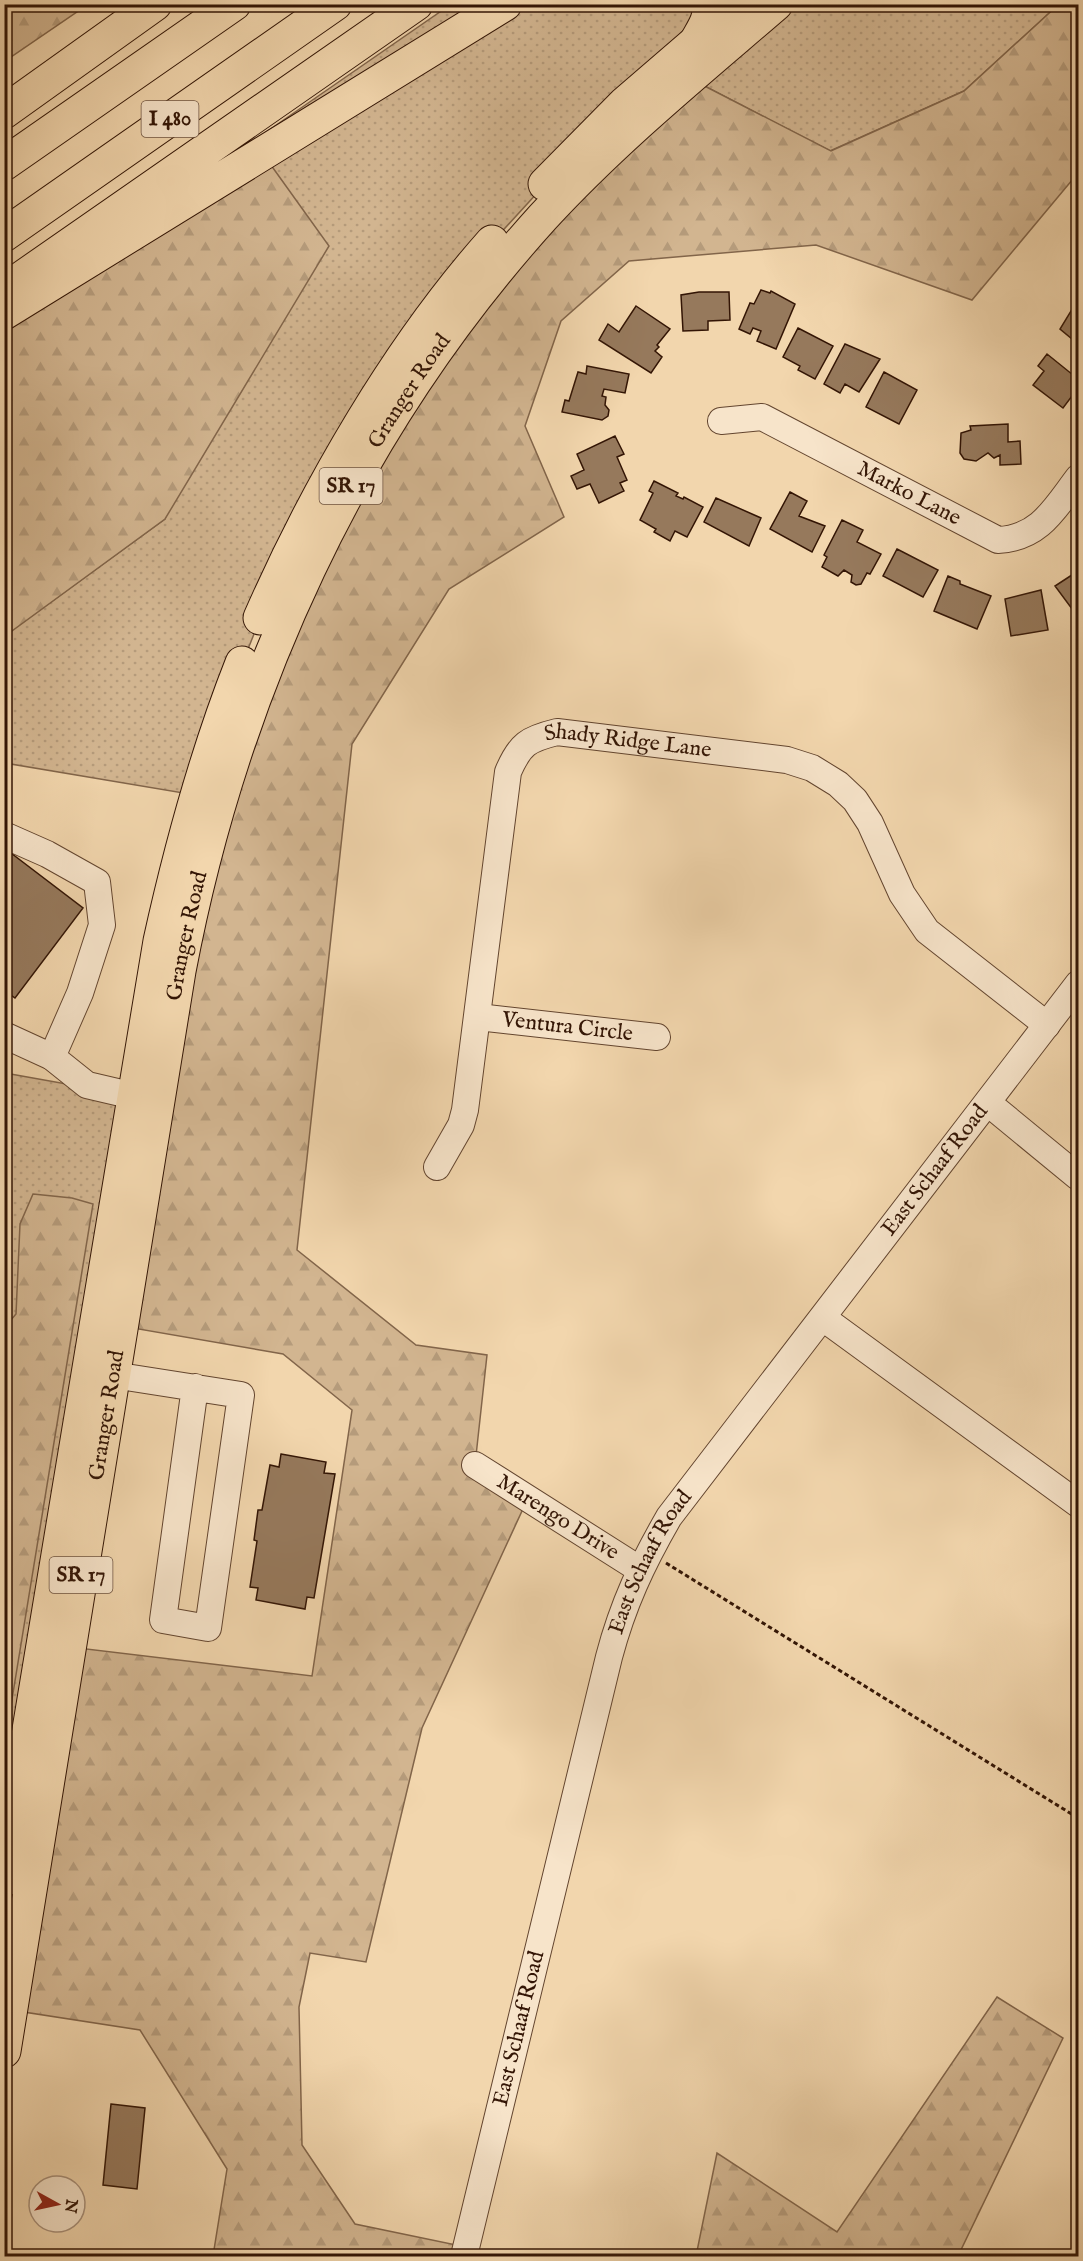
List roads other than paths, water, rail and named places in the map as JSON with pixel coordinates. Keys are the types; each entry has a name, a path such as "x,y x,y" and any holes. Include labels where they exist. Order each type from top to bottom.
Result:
{"main road":[{"path":"4,112 155,4"},
{"name":"I 480","path":"4,164 234,4"},
{"name":"I 480","path":"4,235 335,4"},
{"path":"4,290 416,4"},
{"path":"4,313 505,4"},
{"path":"697,40 710,12 709,4"},
{"name":"Granger Road","path":"4,2051 113,1375 146,1097 160,941 195,795 220,719 282,570 317,500 402,361 485,250 577,150 697,40 740,4"},
{"name":"Granger Road","path":"4,1880 146,1097 219,799 237,743 292,601 357,477 424,370 501,267 543,218 632,128 776,4"}],"street":[{"name":"Marko Lane","path":"721,421 762,417 998,540 1026,536 1040,526 1078,478"},
{"name":"Shady Ridge Lane","path":"437,1167 461,1125 478,1017 508,772 525,742 557,732 775,758 812,768 838,784 855,800 870,823 902,894 927,931 1047,1025"},
{"path":"4,835 47,854 97,882 102,926 80,993 52,1057"},
{"name":"East Schaaf Road","path":"464,2256 609,1657 620,1617 644,1561 669,1517 1078,984"},
{"name":"Ventura Circle","path":"478,1017 657,1037"},
{"path":"4,1035 52,1057 87,1085 146,1097"},
{"path":"988,1103 1078,1177"},
{"path":"823,1317 1078,1504"},
{"path":"113,1375 195,1387 241,1395 208,1628 163,1620 195,1387"},
{"name":"Marengo Drive","path":"475,1465 644,1561"}]}
